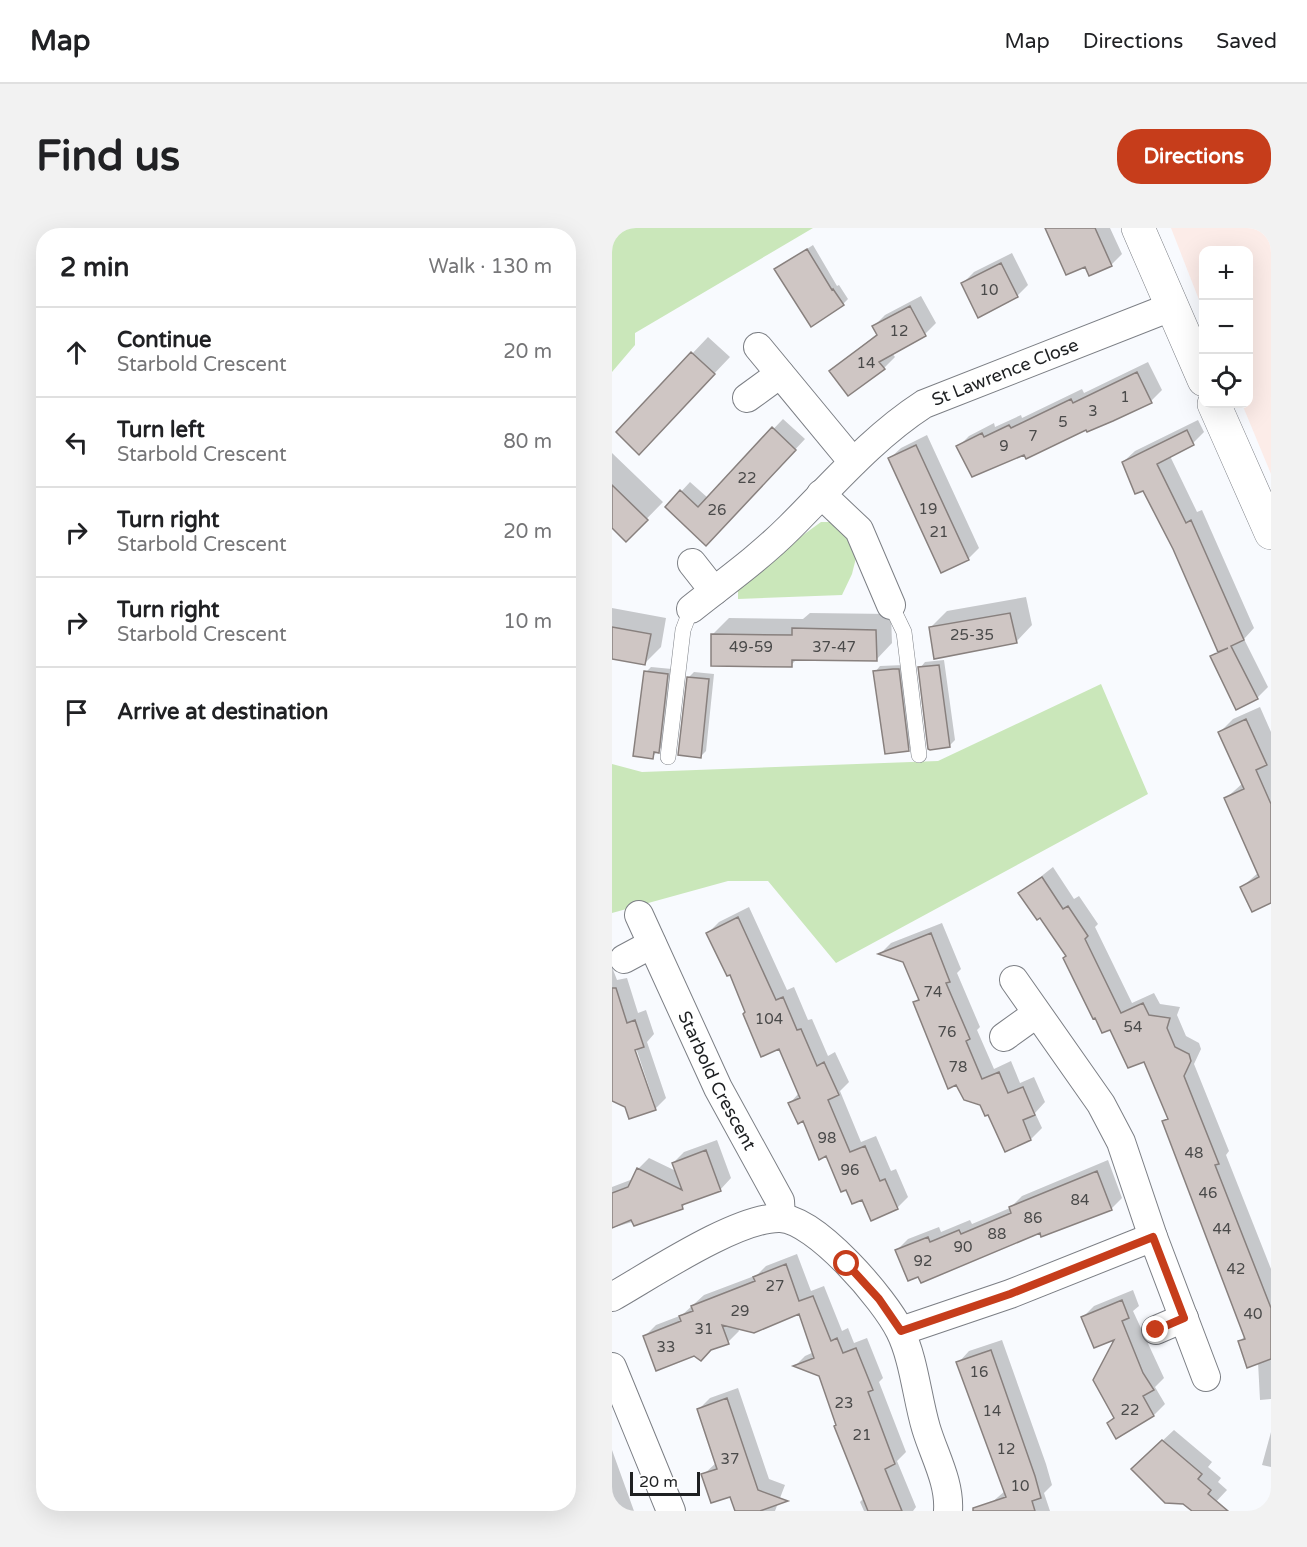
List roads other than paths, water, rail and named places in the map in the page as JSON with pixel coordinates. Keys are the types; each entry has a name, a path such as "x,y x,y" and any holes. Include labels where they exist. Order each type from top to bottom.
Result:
{"main road":[{"path":"1138,228 1199,371"},
{"path":"1216,408 1271,533"}],"street":[{"name":"St Lawrence Close","path":"691,609 746,568 853,462 906,415 924,404 1171,307"},
{"path":"759,347 853,462"},
{"path":"747,398 780,374"},
{"path":"821,494 859,530 891,605"},
{"path":"692,563 714,591"},
{"name":"Starbold Crescent","path":"639,915 718,1088 780,1201 781,1218"},
{"path":"624,959 652,944"},
{"path":"1014,980 1101,1104 1111,1123 1206,1377"},
{"path":"1004,1037 1036,1014"},
{"path":"612,1297 732,1230 756,1221 781,1218 799,1224 847,1264 879,1299 901,1331 926,1428 941,1467 948,1511"},
{"path":"901,1331 1010,1294 1153,1237"},
{"path":"1156,1330 1184,1318"},
{"path":"612,1367 671,1511"}],"lane":[{"path":"891,605 904,632 919,755"},
{"path":"668,757 683,630 691,609"}]}
